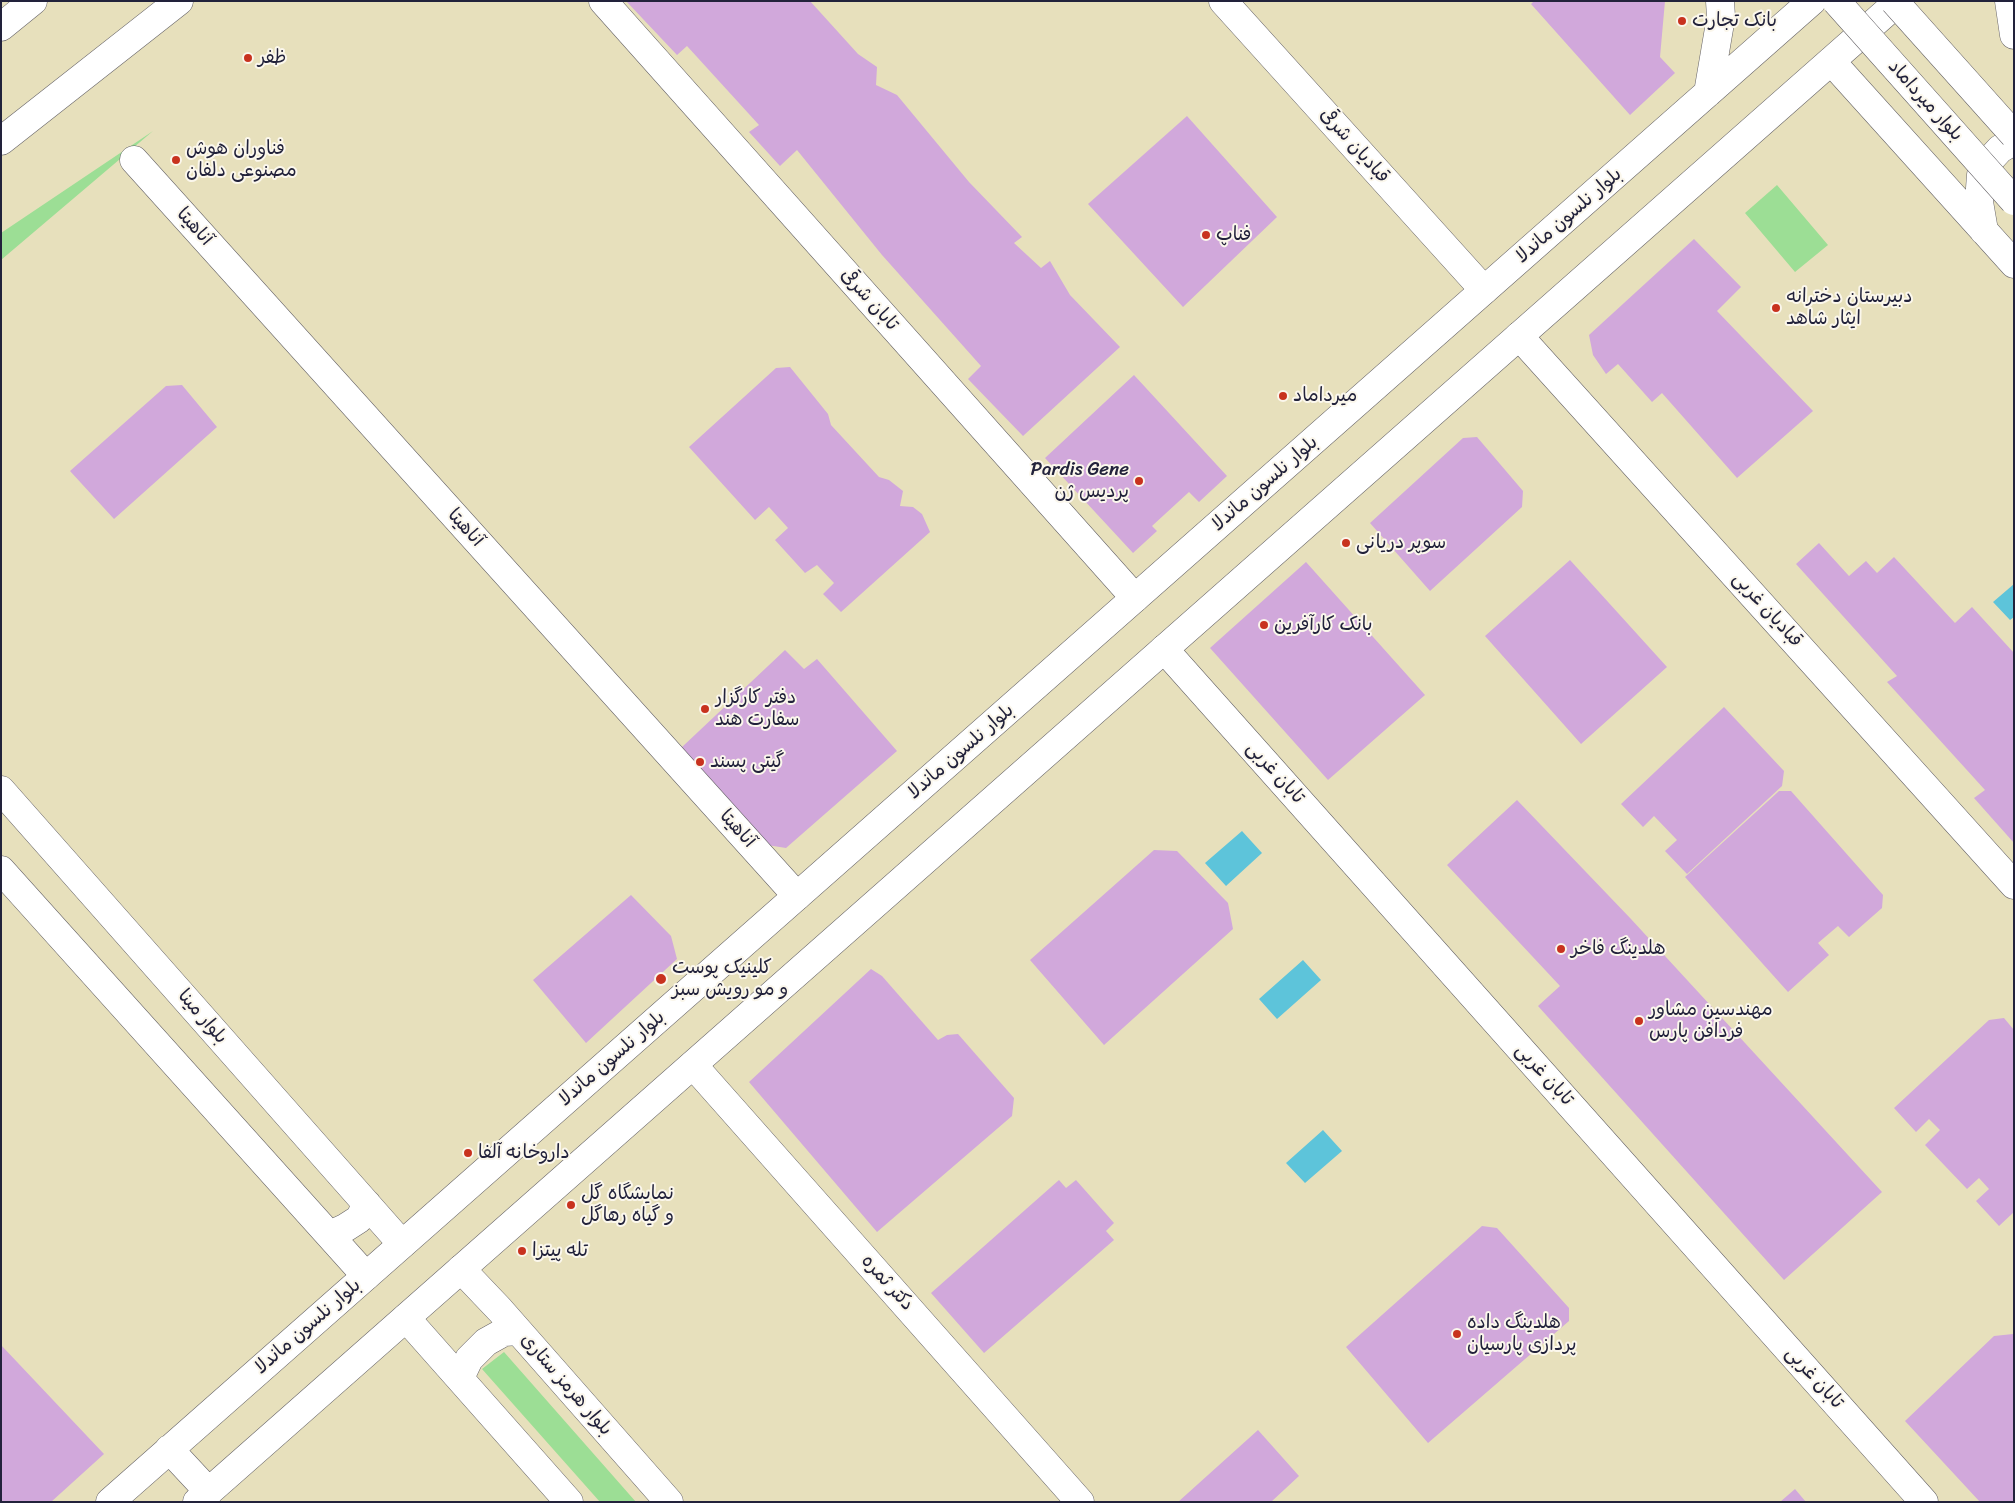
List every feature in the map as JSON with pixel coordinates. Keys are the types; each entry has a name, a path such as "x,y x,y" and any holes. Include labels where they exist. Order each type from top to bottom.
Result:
{"main road":[{"path":"1,27 33,1"},
{"path":"1,141 179,1"},
{"name":"تابان شرقی","path":"603,1 1135,598"},
{"name":"قبادیان شرقی","path":"1223,1 1484,290"},
{"path":"1708,93 1720,26 1720,1"},
{"name":"بلوار نلسون ماندلا","path":"110,1502 1812,1"},
{"name":"بلوار میرداماد","path":"1836,1 2014,200"},
{"path":"2009,1 2014,35"},
{"path":"169,1449 203,1497 1831,61 1890,5 2014,135"},
{"path":"1831,61 2014,264"},
{"path":"1984,231 1979,202 1981,176 1994,155 2014,141"},
{"name":"آناهیتا","path":"134,160 797,896"},
{"name":"قبادیان غربی","path":"1519,336 2014,885"},
{"name":"تابان غربی","path":"1164,649 1924,1502"},
{"name":"بلوار مینا","path":"1,790 402,1244"},
{"path":"1,870 366,1276"},
{"name":"دکتر ثمره","path":"693,1065 1080,1502"},
{"path":"330,1235 358,1219 367,1204"},
{"name":"بلوار هرمز ستاری","path":"461,1269 669,1502"},
{"path":"406,1318 569,1502"},
{"path":"460,1378 470,1358 486,1342 504,1332 518,1331"}],"green space":[{"path":"153,131 1,260 1,233"},
{"path":"1777,185 1828,245 1795,272 1745,213"},
{"path":"504,1352 636,1502 600,1502 482,1369"}],"water":[{"path":"2014,584 2014,617 2010,620 1993,602"},
{"path":"1242,831 1262,853 1226,886 1205,863"},
{"path":"1303,960 1321,980 1277,1019 1259,999"},
{"path":"1323,1130 1342,1151 1305,1183 1286,1163"}],"building":[{"path":"626,1 810,1 858,54 877,67 876,85 897,95 969,182 1022,237 1014,243 1041,268 1050,261 1070,295 1120,347 1023,436 968,379 981,366 882,255 797,150 780,166 749,132 759,125 687,46 677,55"},
{"path":"1534,1 1665,1 1660,57 1675,73 1630,115 1531,4"},
{"path":"1187,116 1277,217 1183,307 1088,204"},
{"path":"1694,239 1741,287 1717,311 1813,411 1737,478 1662,393 1652,402 1618,364 1606,374 1593,355 1589,335"},
{"path":"790,367 828,414 831,425 879,477 889,480 903,491 900,506 913,507 922,514 930,532 841,612 823,594 834,583 817,565 805,573 775,540 788,528 769,507 755,520 689,447 776,368"},
{"path":"1134,375 1227,476 1199,502 1189,492 1152,526 1157,531 1133,553 1045,458"},
{"path":"182,385 217,427 114,519 70,471 166,386"},
{"path":"1477,437 1523,491 1522,507 1430,591 1370,523 1463,438"},
{"path":"1819,543 1849,576 1866,561 1877,573 1894,557 1955,623 1972,607 2014,653 2014,843 1974,798 1985,790 1887,682 1897,676 1796,564"},
{"path":"1570,560 1667,667 1581,744 1485,636"},
{"path":"1306,562 1425,695 1328,780 1210,648"},
{"path":"785,650 804,669 817,659 897,751 786,848 767,845 681,748"},
{"path":"1724,707 1784,771 1782,786 1687,874 1665,851 1677,840 1654,816 1643,827 1621,804"},
{"path":"1779,791 1791,791 1883,895 1882,908 1849,937 1838,926 1818,943 1829,955 1788,992 1685,877"},
{"path":"1517,800 1631,919 1882,1192 1784,1280 1538,1006 1560,986 1447,865"},
{"path":"1154,850 1177,851 1228,903 1233,929 1104,1045 1030,960"},
{"path":"631,895 671,936 677,959 586,1043 533,980"},
{"path":"871,969 882,976 938,1040 947,1035 958,1034 1014,1098 1012,1116 877,1232 749,1082"},
{"path":"2004,1018 2014,1030 2014,1212 1999,1226 1976,1201 1989,1189 1979,1178 1967,1189 1925,1145 1940,1130 1929,1119 1916,1132 1894,1108 1989,1020"},
{"path":"1059,1180 1066,1188 1076,1180 1114,1223 1106,1231 1114,1240 984,1353 931,1293"},
{"name":"هلدینگ داده پردازی پارسیان","path":"1482,1226 1497,1228 1569,1308 1569,1321 1428,1443 1346,1347"},
{"path":"2013,1334 2014,1502 1980,1502 1905,1421 1994,1336"},
{"path":"1,1345 104,1454 51,1502 1,1502"},
{"path":"1258,1430 1299,1476 1271,1502 1178,1502"},
{"path":"1795,1489 1806,1502 1780,1502"}],"place":[{"name":"بانک تجارت","path":"1682,21"},
{"name":"ظفر","path":"248,58"},
{"name":"فناوران هوش مصنوعی دلفان","path":"176,160"},
{"name":"فناپ","path":"1206,235"},
{"name":"دبیرستان دخترانه ایثار شاهد","path":"1776,308"},
{"name":"میرداماد","path":"1283,396"},
{"name":"Pardis Gene پردیس ژن","path":"1139,481"},
{"name":"سوپر دریانی","path":"1346,543"},
{"name":"بانک کارآفرین","path":"1264,625"},
{"name":"دفتر کارگزار سفارت هند","path":"705,709"},
{"name":"گیتی پسند","path":"700,762"},
{"name":"هلدینگ فاخر","path":"1561,949"},
{"name":"کلینیک پوست و مو رویش سبز","path":"661,979"},
{"name":"مهندسین مشاور فردافن پارس","path":"1639,1021"},
{"name":"داروخانه آلفا","path":"468,1153"},
{"name":"نمایشگاه گل و گیاه رهاگل","path":"571,1205"},
{"name":"تله پیتزا","path":"522,1251"},
{"name":"هلدینگ داده پردازی پارسیان","path":"1457,1334"}]}
